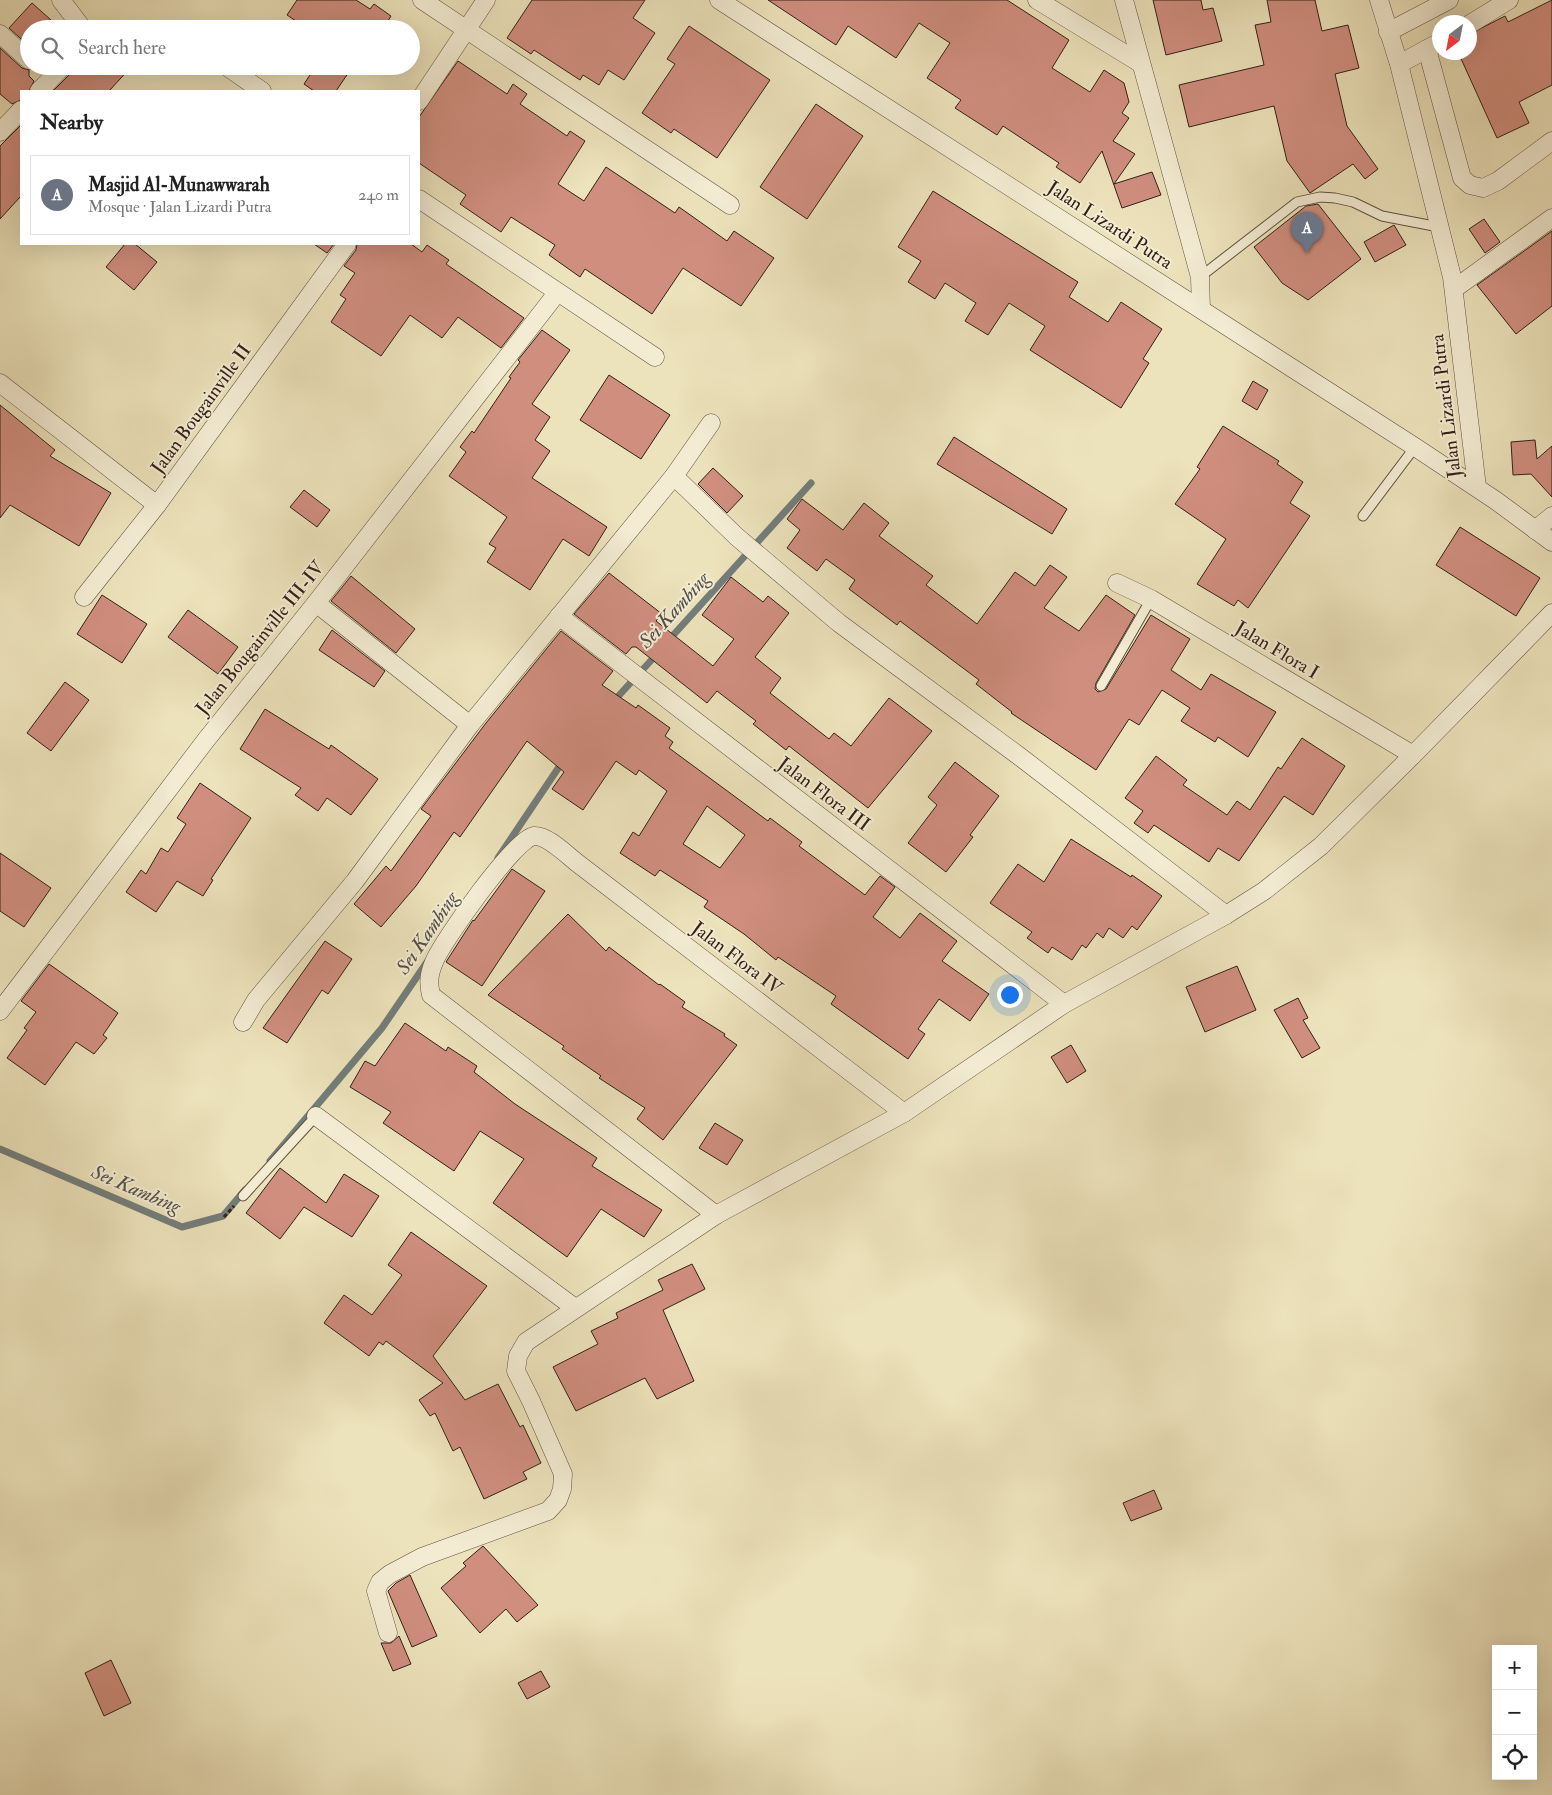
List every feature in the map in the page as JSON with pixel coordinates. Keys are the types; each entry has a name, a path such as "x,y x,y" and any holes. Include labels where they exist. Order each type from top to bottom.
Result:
{"street":[{"path":"61,0 76,20"},
{"path":"422,0 730,205"},
{"path":"420,99 486,0"},
{"name":"Jalan Lizardi Putra","path":"719,0 1477,487 1552,542"},
{"path":"1037,0 1140,62"},
{"path":"1124,0 1200,277 1201,309"},
{"name":"Jalan Lizardi Putra","path":"1379,0 1399,64 1453,283 1477,487"},
{"path":"1388,32 1448,0"},
{"path":"1477,20 1509,0"},
{"path":"0,34 20,52"},
{"path":"1399,64 1432,46"},
{"path":"1437,60 1462,178 1470,185 1483,188 1498,180 1552,141"},
{"path":"44,85 55,75"},
{"path":"239,75 261,90"},
{"path":"0,132 20,111"},
{"path":"420,199 654,357"},
{"path":"1453,283 1552,218"},
{"name":"Jalan Bougainville II","path":"84,597 157,505 346,245"},
{"name":"Jalan Bougainville III-IV","path":"0,1012 206,740 316,603 557,293"},
{"path":"0,383 157,505"},
{"path":"243,1022 256,1000 380,849 404,811 470,725 674,476 711,423"},
{"path":"674,476 738,537 839,623 1011,750 1226,915"},
{"path":"1535,530 1552,516"},
{"name":"Jalan Flora I","path":"1117,583 1151,599 1413,755"},
{"path":"316,603 470,725"},
{"path":"388,1634 376,1591 380,1582 422,1557 548,1511 558,1500 562,1489 563,1474 516,1371 518,1356 526,1342 716,1214 904,1113 1064,1004 1226,915 1264,891 1321,846 1552,613"},
{"name":"Jalan Flora III","path":"559,616 1064,1004"},
{"name":"Jalan Flora IV","path":"716,1214 431,995 428,982 435,960 492,876 518,845 528,838 536,836 544,838 904,1113"},
{"path":"316,1116 575,1308"}],"lane":[{"path":"1200,277 1297,202 1305,200 1320,197 1335,198 1354,202 1382,216 1439,227"},
{"path":"1363,516 1415,447"},
{"path":"1101,686 1151,599"},
{"path":"243,1196 316,1116"}],"building":[{"path":"297,0 356,0 370,9 374,4 391,16 389,20 294,20 287,15"},
{"path":"532,0 645,0 633,18 655,33 624,80 608,70 599,85 583,75 580,80 534,50 531,54 507,38"},
{"path":"768,0 1007,0 1069,40 1052,68 1090,92 1104,70 1124,83 1129,102 1122,113 1129,118 1113,141 1135,154 1114,184 1152,172 1161,195 1122,208 1102,151 1080,183 1056,167 1059,163 1003,126 997,135 955,108 961,100 927,78 950,43 919,23 896,58 848,26 836,45"},
{"path":"1153,0 1201,0 1203,10 1213,8 1222,41 1166,55"},
{"path":"1267,0 1315,0 1322,31 1348,25 1359,68 1335,74 1347,126 1378,169 1365,179 1353,164 1310,193 1287,161 1274,106 1189,127 1179,85 1264,65 1255,25 1271,22"},
{"path":"1552,0 1552,85 1519,102 1529,123 1497,138 1462,60 1477,60 1477,30 1505,16 1508,22"},
{"path":"32,3 51,20 20,20 20,38 9,28"},
{"path":"689,26 770,80 717,158 674,129 671,133 642,113 675,64 667,59"},
{"path":"0,48 20,66 20,75 29,75 34,81 30,90 20,90 20,100 12,104 0,94"},
{"path":"458,61 507,94 513,84 527,94 520,104 567,136 570,131 585,141 558,184 584,201 606,167 675,213 679,207 727,241 734,231 774,258 741,306 683,268 652,314 585,269 580,277 549,255 555,245 511,217 501,232 460,204 466,195 420,164 420,116"},
{"path":"69,75 124,75 110,90 54,90"},
{"path":"310,75 347,75 337,90 313,90 304,84"},
{"path":"816,104 863,136 807,219 760,187"},
{"path":"20,126 20,197 0,219 0,146"},
{"path":"933,191 1078,282 1069,297 1108,322 1121,302 1162,329 1143,359 1149,363 1121,408 1030,350 1045,326 1009,303 988,335 965,321 976,303 945,283 935,299 908,282 921,261 898,247"},
{"path":"1318,204 1361,259 1308,300 1282,283 1254,247 1306,206"},
{"path":"1484,219 1500,242 1485,253 1469,229"},
{"path":"1394,225 1406,245 1375,262 1364,242"},
{"path":"1552,231 1552,306 1516,334 1477,285"},
{"path":"124,245 136,245 157,262 134,290 106,267"},
{"path":"315,245 333,245 327,253"},
{"path":"357,245 412,245 422,252 427,245 449,260 446,264 524,318 501,348 458,317 442,338 410,315 381,356 331,322 346,299 340,295 355,273 344,266 356,250"},
{"path":"542,330 570,350 532,404 550,417 535,440 550,451 532,478 607,527 589,556 563,539 530,590 487,562 496,548 489,544 507,517 449,476 466,452 460,447 472,431 474,433 511,378 509,377 520,362 518,360"},
{"path":"609,375 670,415 641,459 580,420"},
{"path":"1253,381 1268,390 1257,410 1242,401"},
{"path":"0,405 55,450 50,456 111,493 79,546 10,505 0,518"},
{"path":"1223,426 1279,461 1277,464 1303,482 1290,503 1310,516 1248,608 1238,600 1234,606 1197,584 1226,539 1175,504 1200,469 1197,467"},
{"path":"954,437 1067,509 1052,534 937,464"},
{"path":"1535,440 1537,459 1552,446 1552,497 1531,474 1513,475 1511,442"},
{"path":"713,468 743,496 727,513 698,484"},
{"path":"304,490 330,510 317,527 290,507"},
{"path":"802,499 843,530 864,503 889,523 879,536 933,576 926,585 977,624 1015,572 1035,586 1050,565 1067,577 1044,608 1079,631 1106,595 1135,615 1096,683 1095,689 1098,692 1106,689 1151,615 1190,639 1171,670 1201,690 1211,674 1276,712 1248,757 1218,737 1215,742 1181,721 1190,708 1162,690 1139,725 1129,719 1096,770 1011,713 976,684 979,680 900,621 897,625 849,589 855,580 826,559 817,571 787,548 800,530 787,519"},
{"path":"1460,527 1540,578 1516,616 1436,565"},
{"path":"609,573 662,614 656,621 713,666 734,639 702,615 731,577 763,602 768,596 789,613 755,657 781,678 770,693 829,739 834,733 851,746 889,698 932,731 868,808 789,746 786,750 753,724 756,721 717,691 707,703 636,647 632,647 626,654 574,614"},
{"path":"351,576 415,629 396,653 331,601"},
{"path":"102,595 147,624 122,663 77,634"},
{"path":"188,610 238,647 218,674 168,637"},
{"path":"332,630 385,671 374,687 319,650"},
{"path":"561,631 613,671 602,685 636,708 638,705 670,728 665,736 673,742 669,748 768,821 770,818 802,842 799,846 865,895 880,876 895,887 873,917 900,938 920,913 957,941 942,961 989,994 970,1021 939,999 918,1029 925,1034 908,1059 831,1004 836,996 778,957 776,960 744,934 704,907 708,901 660,870 655,876 620,853 633,832 639,836 667,791 639,770 636,775 616,761 583,810 552,789 564,772 527,741 460,837 454,832 416,886 381,927 354,904 386,866 391,871 431,816 421,809 486,723","holes":["707,806 745,835 720,868 683,844"]},
{"path":"65,682 89,700 51,751 27,733"},
{"path":"265,709 329,749 331,745 378,779 351,815 327,798 318,811 295,795 301,788 240,749"},
{"path":"1302,738 1345,766 1313,815 1284,796 1239,861 1218,848 1209,862 1154,825 1148,833 1134,823 1143,811 1125,798 1156,756 1187,780 1183,785 1227,815 1237,801 1250,810 1278,767 1281,769"},
{"path":"955,762 999,796 970,835 973,837 946,872 908,843 937,805 928,797"},
{"path":"200,783 251,818 211,879 213,880 203,896 177,881 156,912 126,892 141,870 146,874 161,848 168,852 186,824 177,818"},
{"path":"1071,839 1131,877 1132,875 1162,896 1137,930 1132,926 1123,938 1109,928 1103,938 1097,933 1086,948 1082,945 1072,960 1052,947 1048,953 1027,938 1032,932 990,903 1018,864 1044,882"},
{"path":"0,853 51,888 24,927 0,911"},
{"path":"512,869 545,891 482,986 446,962 473,920"},
{"path":"568,914 606,951 609,947 685,1002 682,1007 725,1034 724,1036 737,1045 663,1140 637,1119 645,1108 599,1078 601,1076 562,1049 564,1046 488,995"},
{"path":"325,941 352,959 328,994 322,990 287,1043 263,1028"},
{"path":"49,964 118,1013 103,1035 107,1038 94,1054 76,1042 45,1085 7,1058 27,1030 24,1028 36,1012 21,1001"},
{"path":"1237,966 1256,1010 1205,1032 1186,987"},
{"path":"1298,998 1308,1018 1303,1020 1320,1048 1302,1058 1274,1010"},
{"path":"405,1023 446,1051 448,1047 477,1066 474,1072 515,1104 597,1158 592,1166 662,1210 644,1237 601,1209 567,1257 493,1203 524,1159 480,1131 454,1171 383,1123 391,1112 350,1087 365,1061 375,1066"},
{"path":"1071,1045 1086,1071 1067,1083 1051,1057"},
{"path":"715,1123 743,1140 727,1165 699,1148"},
{"path":"280,1168 326,1203 344,1174 379,1196 352,1237 304,1207 280,1239 246,1213"},
{"path":"411,1232 487,1286 433,1356 465,1400 498,1384 520,1427 523,1425 541,1463 523,1472 527,1479 484,1499 460,1447 453,1451 435,1413 430,1416 419,1400 443,1383 386,1341 383,1345 379,1342 369,1356 324,1323 344,1295 372,1315 402,1275 388,1265"},
{"path":"692,1264 705,1289 663,1310 694,1381 657,1399 645,1378 576,1411 553,1367 598,1344 591,1331 618,1318 616,1313 663,1290 658,1280"},
{"path":"1154,1490 1162,1509 1131,1521 1123,1503"},
{"path":"483,1546 538,1605 517,1622 506,1609 480,1633 441,1588 466,1566 463,1563"},
{"path":"410,1575 437,1636 412,1647 388,1591 396,1583"},
{"path":"399,1636 411,1664 393,1671 381,1643 391,1643"},
{"path":"111,1660 131,1703 104,1716 85,1673"},
{"path":"541,1671 550,1687 527,1699 518,1683"}],"waterway":[{"name":"Sei Kambing","path":"667,642 811,483"},
{"name":"Sei Kambing","path":"612,703 657,654"},
{"name":"Sei Kambing","path":"498,858 563,761"},
{"name":"Sei Kambing","path":"270,1161 382,1028 427,962"},
{"name":"Sei Kambing","path":"0,1149 182,1227 223,1216 245,1190"}],"place":[{"name":"Masjid Al-Munawwarah","path":"1307,253"}]}
